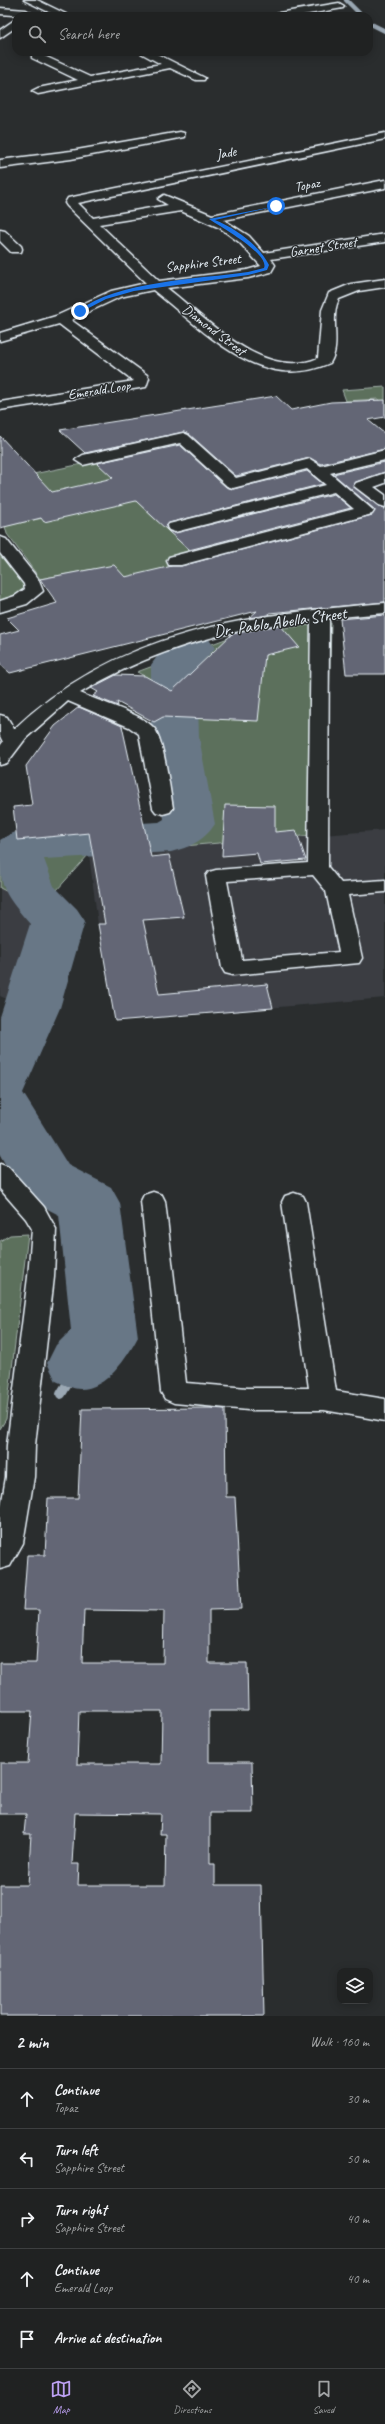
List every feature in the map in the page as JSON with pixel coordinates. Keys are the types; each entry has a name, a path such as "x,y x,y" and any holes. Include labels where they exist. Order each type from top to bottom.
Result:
{"street":[{"path":"29,0 56,12"},
{"path":"303,12 339,6"},
{"path":"0,11 13,12"},
{"path":"0,35 12,25"},
{"path":"36,56 89,81"},
{"path":"152,56 200,78"},
{"path":"38,91 171,65"},
{"path":"0,164 71,155 180,135"},
{"name":"Jade","path":"72,201 385,136"},
{"name":"Topaz","path":"211,219 385,184"},
{"name":"Sapphire Street","path":"156,285 258,272 266,269 268,265 234,231 211,219 164,199"},
{"name":"Diamond Street","path":"72,201 72,206 90,222 124,259 239,352 263,363 292,369 314,365 325,360 328,350 329,309 334,296 356,287 380,284"},
{"path":"90,222 181,207"},
{"path":"0,234 16,249"},
{"name":"Garnet Street","path":"261,257 385,238"},
{"path":"380,284 385,298"},
{"path":"0,337 61,319 116,294 156,285"},
{"name":"Emerald Loop","path":"0,406 141,384 142,378 61,319"},
{"path":"83,460 183,438 233,483 310,464 366,511 175,561"},
{"path":"318,471 385,455"},
{"path":"385,478 362,486 385,502"},
{"path":"175,527 337,487"},
{"path":"0,542 32,583 34,591 21,600 0,607"},
{"name":"Dr. Pablo Abella Street","path":"0,759 13,742 66,694 113,666 181,640 243,624 385,608"},
{"path":"318,868 216,876 234,968 351,958 336,890 318,868 320,615"},
{"path":"66,694 136,723 146,731 151,741 163,808"},
{"path":"0,720 13,742"},
{"path":"336,890 385,886"},
{"path":"0,1173 35,1213 44,1230 41,1277 21,1445 20,1477 9,1543 0,1557"},
{"path":"153,1201 174,1392 248,1399 324,1400 385,1410"},
{"path":"294,1202 324,1400"}],"shaded area":[{"path":"385,830 385,998 115,1021 98,924 89,854"},
{"path":"0,888 40,909 32,984 25,1007 0,996"}],"green space":[{"path":"385,387 385,414 378,399 346,401 342,390"},
{"path":"179,442 234,488 240,486 257,502 176,524 175,537 206,567 107,581 94,569 40,579 7,534 5,526 43,518 9,479 121,456 123,458 120,486 158,522 145,453 143,450"},
{"path":"0,550 27,588 10,600 0,603"},
{"path":"331,623 326,834 89,854 40,909 0,888 1,841 144,831 178,815 170,713 161,697 170,690 137,672 228,638 242,678 267,654 283,628"},
{"path":"28,1234 6,1419 0,1429 0,1241 10,1235"}],"building":[{"path":"276,396 291,410 331,402 385,400 385,417 368,420 385,434 385,449 321,464 310,458 236,476 189,434 184,432 85,453 60,430"},
{"path":"0,436 52,492 113,478 97,463 180,445 226,487 233,489 307,471 323,484 169,523 166,526 168,531 136,501 44,522 41,518 0,528"},
{"path":"385,462 385,472 356,482 353,486 378,506 385,508 385,602 269,613 270,615 249,618 257,611 10,673 0,664 0,635 19,630 7,618 57,603 40,579 114,565 125,577 172,566 181,566 372,515 375,510 333,474"},
{"path":"334,494 351,508 189,550 168,531 175,533"},
{"path":"385,615 385,674 346,674 340,619"},
{"path":"280,625 299,647 265,655 258,721 163,717 154,722 117,702 118,706 93,696 98,692 91,688 116,675 145,676 172,691 232,634"},
{"path":"79,707 122,726 151,857 169,855 184,917 143,920 159,994 267,984 273,1008 115,1021 98,924 105,924 89,833 17,840 13,807 32,805 26,766 55,726"},
{"path":"225,805 275,806 275,832 296,830 306,860 260,864 257,853 222,856"},
{"path":"82,1409 225,1409 226,1497 235,1497 241,1609 209,1610 209,1663 247,1663 248,1711 209,1711 209,1762 252,1762 253,1813 210,1813 210,1864 215,1864 215,1885 261,1885 264,2016 0,2016 0,1885 28,1885 31,1834 24,1834 26,1814 0,1814 0,1763 28,1763 32,1711 0,1711 0,1663 36,1663 39,1610 23,1610 27,1555 45,1555 48,1498 78,1498","holes":["84,1610 164,1611 163,1663 82,1663","79,1711 162,1711 161,1764 77,1764","75,1813 161,1814 160,1834 166,1834 165,1885 78,1885 79,1864 72,1864"]}],"waterway":[{"path":"346,0 358,12"},
{"path":"373,25 385,31"},
{"path":"0,1082 32,1008 58,921 30,892 16,852 30,844 171,837 190,824 175,737 174,665 192,648"},
{"path":"0,1104 46,1181 89,1203 105,1337 80,1363"},
{"path":"61,1394 80,1363"}],"route":[{"path":"80,311 104,298 134,289 248,274 266,269 268,265 265,260 244,239 234,231 211,219 276,206"}]}
